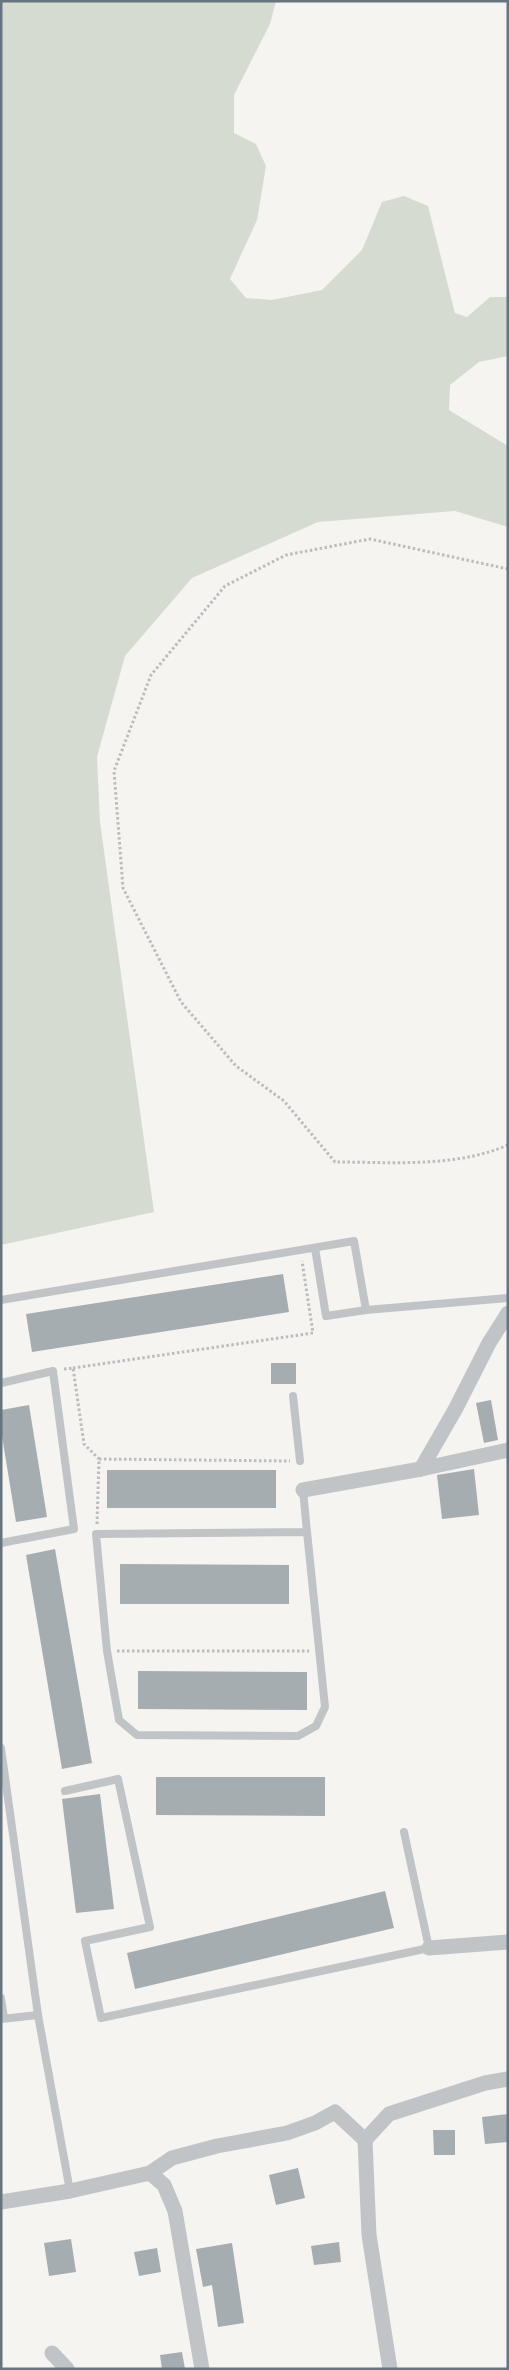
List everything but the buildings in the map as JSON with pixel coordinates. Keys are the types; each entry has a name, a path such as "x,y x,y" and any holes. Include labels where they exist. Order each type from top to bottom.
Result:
{"street":[{"path":"421,1469 456,1408 489,1343 508,1314"},
{"path":"303,1490 421,1469 508,1450"},
{"path":"429,1948 508,1942"},
{"path":"365,2140 389,2114 485,2083 508,2079"},
{"path":"1,2202 70,2191 150,2173 172,2158 217,2146 287,2133 315,2123 335,2112 365,2140 369,2235 390,2369"},
{"path":"150,2173 164,2185 175,2211 202,2369"},
{"path":"52,2353 67,2369"}],"lane":[{"path":"1,1300 354,1241 366,1310"},
{"path":"315,1248 326,1316 366,1310 508,1298"},
{"path":"1,1383 53,1371 74,1529 1,1543"},
{"path":"293,1396 300,1461"},
{"path":"303,1490 325,1707 316,1726 298,1736 137,1735 119,1720 107,1651 96,1534 307,1532"},
{"path":"1,1748 38,2014 70,2191"},
{"path":"65,1791 118,1779 150,1927 85,1941 101,2018 429,1948 404,1832"},
{"path":"1,1998 3,2018 38,2014"}],"path":[{"path":"508,569 370,539 286,555 225,586 152,675 114,771 123,888 181,1002 236,1066 284,1101 335,1162 443,1160 495,1150 508,1145"},
{"path":"53,1371 313,1332 300,1250"},
{"path":"73,1368 84,1444 99,1459 300,1461"},
{"path":"96,1534 99,1459"},
{"path":"107,1651 319,1651"}],"shaded area":[{"path":"1,1 276,1 270,24 234,95 234,133 256,144 266,166 257,220 230,279 246,298 272,300 322,290 362,250 382,202 404,196 428,206 455,313 467,317 490,297 508,297 508,356 479,362 450,385 449,410 508,446 508,527 455,511 318,522 192,578 125,656 97,757 100,822 154,1212 1,1245"}]}
